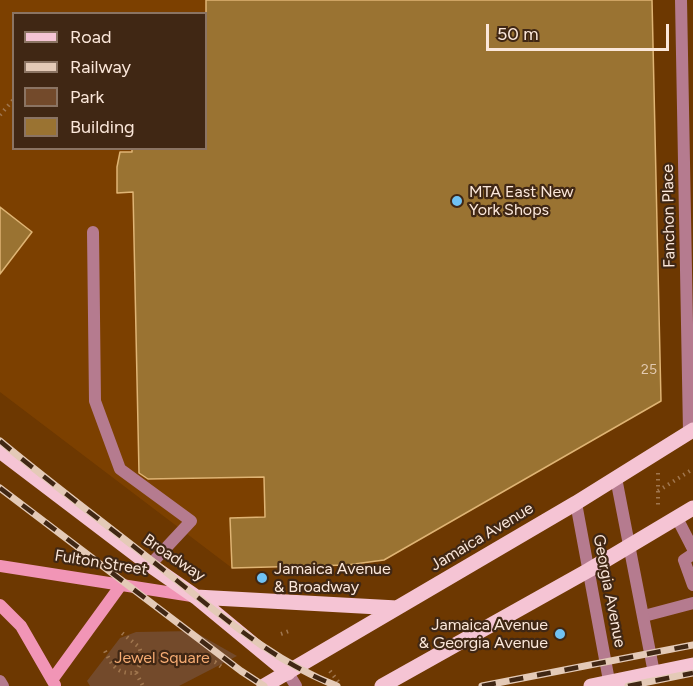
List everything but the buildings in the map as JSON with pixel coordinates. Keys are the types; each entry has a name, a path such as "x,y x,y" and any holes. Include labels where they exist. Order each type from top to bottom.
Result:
{"main road":[{"name":"Jamaica Avenue","path":"264,686 292,680 397,608 576,503 691,431"},
{"name":"Broadway","path":"0,451 150,565 196,597 397,608"},
{"path":"382,686 589,570 693,508"},
{"name":"Fulton Street","path":"0,566 196,597"},
{"path":"0,605 21,626 54,683 121,585"},
{"path":"196,597 292,680"},
{"path":"591,686 610,684 693,665"}],"street":[{"name":"Fanchon Place","path":"681,0 691,431"},
{"path":"93,232 95,401 120,470 191,521 150,565"},
{"path":"616,478 654,673"},
{"name":"Georgia Avenue","path":"576,503 610,684"},
{"path":"677,518 693,549"},
{"path":"693,554 684,560 693,585"},
{"path":"644,616 693,603"},
{"path":"0,681 3,686"}],"path":[{"path":"0,115 12,101"},
{"path":"658,490 693,469"},
{"path":"658,473 658,506"},
{"path":"281,634 292,632 292,623"},
{"path":"122,633 139,647 143,658 136,673"},
{"path":"105,651 112,665 124,673 136,673"},
{"path":"143,658 214,662 223,668"},
{"path":"330,670 340,684"},
{"path":"136,673 143,686"}],"shaded area":[{"path":"0,0 252,0 265,517 230,518 232,568 0,392"}],"green space":[{"name":"Jewel Square","path":"193,631 237,656 179,686 90,686 87,681 120,638 136,632"}],"railway":[{"path":"0,441 247,635 290,664 337,686"},
{"path":"0,488 241,671 264,686"},
{"path":"482,686 693,645"},
{"path":"628,686 693,673"}],"place":[{"name":"MTA East New York Shops","path":"457,201"},
{"name":"Jamaica Avenue & Broadway","path":"262,578"},
{"name":"Jamaica Avenue & Georgia Avenue","path":"560,634"}]}
